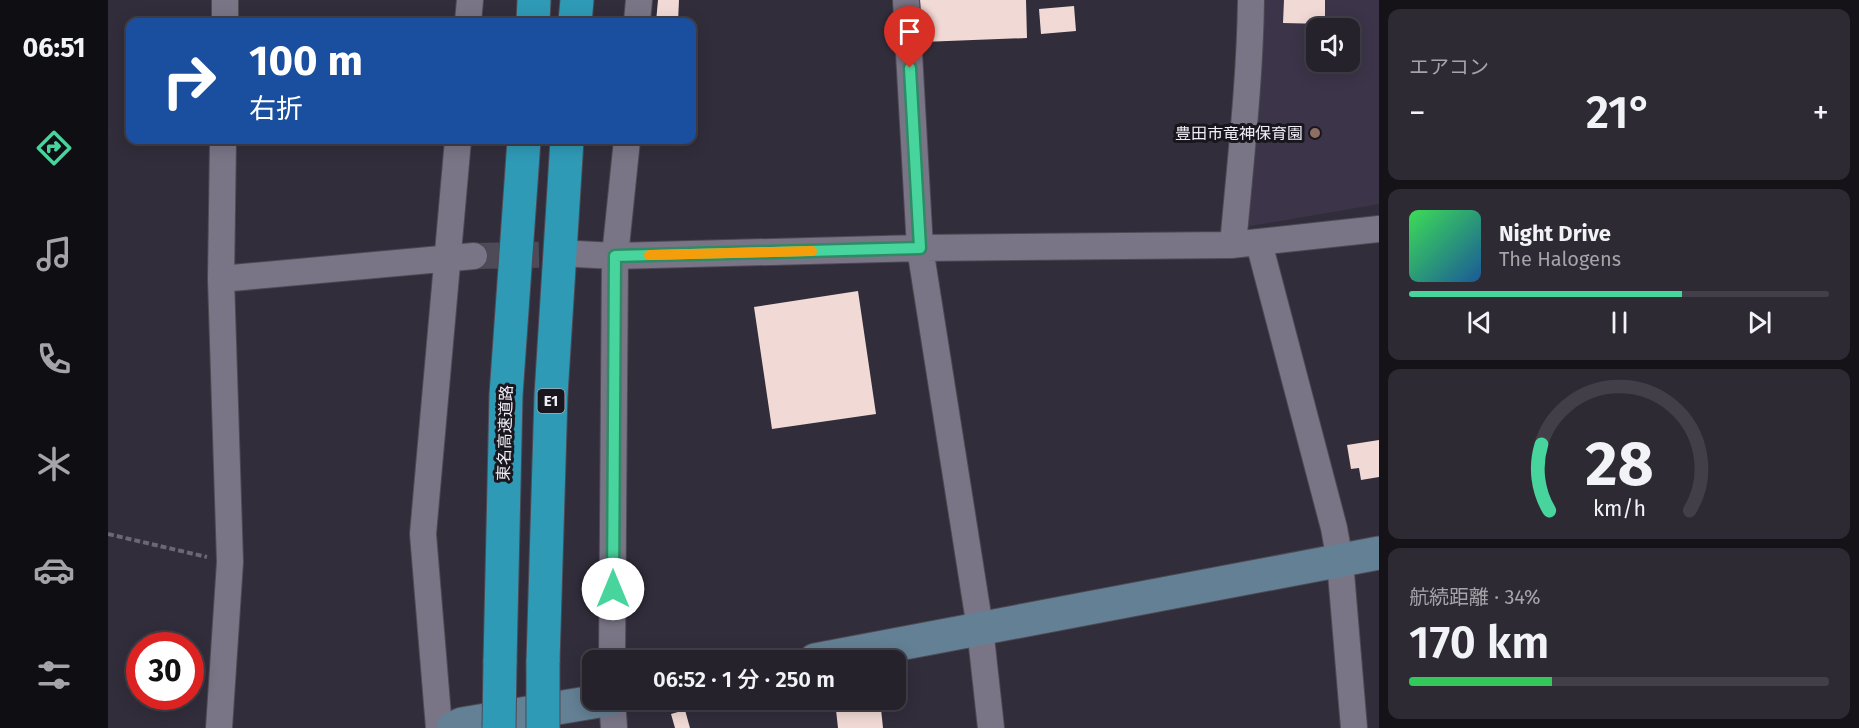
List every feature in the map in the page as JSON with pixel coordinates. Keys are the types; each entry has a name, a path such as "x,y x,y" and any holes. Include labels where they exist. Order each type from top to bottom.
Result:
{"highway":[{"path":"533,18 534,0"},
{"path":"575,18 577,0"},
{"name":"東名高速道路","path":"499,728 506,394 524,144"},
{"name":"E1","path":"543,728 551,395 567,144"}],"street":[{"path":"225,0 225,18"},
{"path":"468,18 470,0"},
{"path":"637,18 639,0"},
{"path":"906,0 920,248 980,628 991,728"},
{"path":"1231,245 1234,234 1245,102 1251,0"},
{"path":"219,728 230,562 221,279 223,144"},
{"path":"439,728 423,534 458,144"},
{"path":"612,650 615,256 627,144"},
{"path":"578,254 615,256 920,248 1231,245 1379,229"},
{"path":"1259,243 1334,528 1340,561 1354,728"},
{"path":"221,279 474,256"},
{"path":"867,650 1379,553"},
{"path":"453,728 462,724 582,704"},
{"path":"612,710 614,728"}],"path":[{"path":"108,534 230,562"}],"shaded area":[{"name":"豊田市竜神保育園","path":"1262,0 1379,0 1379,204 1245,227"}],"building":[{"path":"658,0 679,0 678,18 656,18"},
{"path":"920,0 1026,0 1027,38 922,42"},
{"path":"1284,0 1325,0 1325,18 1306,18 1306,24 1283,23"},
{"path":"1074,6 1076,31 1041,34 1039,9"},
{"path":"858,291 876,414 772,429 754,307"},
{"path":"1379,440 1379,477 1361,480 1359,468 1351,469 1347,445"},
{"path":"685,710 690,728 675,728 671,714"},
{"path":"836,710 881,710 883,728 838,728"}],"tunnel":[{"path":"474,256 577,254"}],"slow traffic":[{"path":"649,255 812,251"}],"place":[{"name":"豊田市竜神保育園","path":"1315,133"}],"route":[{"path":"613,589 615,256 920,248 910,68"}]}
